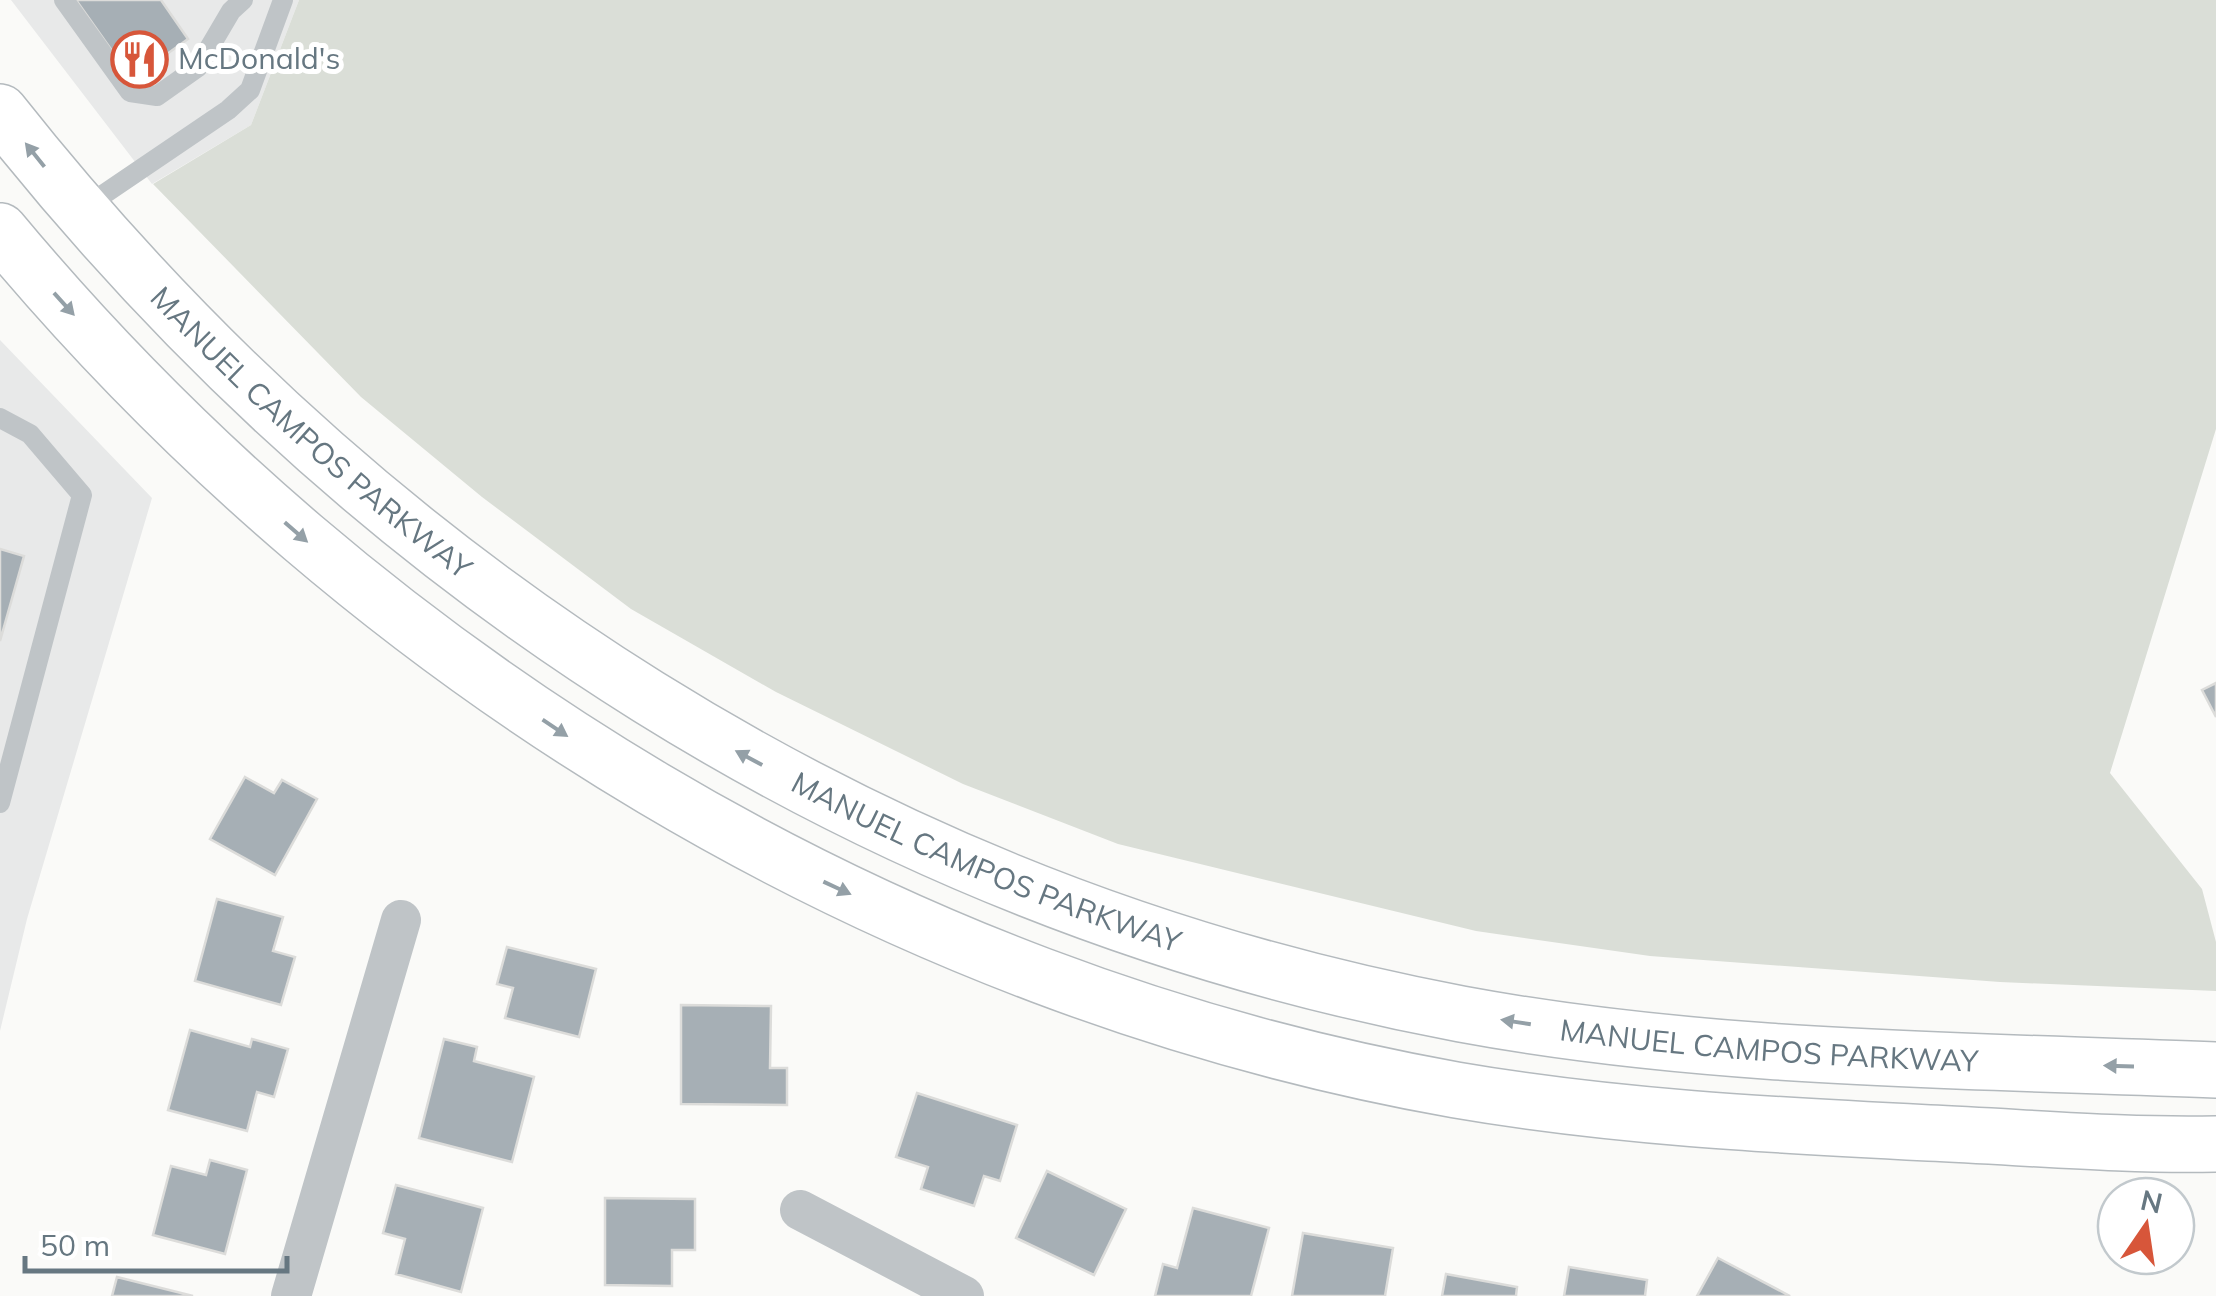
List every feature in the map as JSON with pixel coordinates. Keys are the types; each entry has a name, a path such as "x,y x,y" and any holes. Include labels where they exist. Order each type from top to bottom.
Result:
{"main road":[{"name":"MANUEL CAMPOS PARKWAY","path":"0,112 81,211 250,390 349,479 527,619 709,737 836,804 965,864 1203,952 1346,990 1466,1015 1710,1047 2216,1070"},
{"path":"0,231 111,356 201,448 406,623 503,694 672,801 805,873 936,933 1181,1022 1324,1062 1454,1089 1702,1122 2216,1144"}],"street":[{"path":"291,1296 401,920"},
{"path":"800,1210 964,1296"}],"lane":[{"path":"64,0 130,92 157,96 198,66 230,11 243,0"},
{"path":"81,211 134,170 228,110 250,90 280,6 255,0"},
{"path":"0,418 30,434 82,495 0,804"}],"shaded area":[{"path":"11,0 299,0 251,125 152,184"},
{"path":"299,0 2216,0 2216,429 2110,773 2202,889 2216,942 2216,991 2000,982 1650,956 1476,931 1118,844 963,784 776,692 631,609 482,497 361,397 153,184 251,125"},
{"path":"0,340 152,498 27,919 0,1031"}],"building":[{"name":"McDonald's","path":"76,0 161,0 188,39 132,79"},
{"path":"0,549 24,556 0,641"},
{"path":"2216,683 2216,717 2202,690"},
{"path":"245,777 274,793 282,780 317,799 275,875 210,839"},
{"path":"217,899 283,917 273,951 295,957 281,1005 195,981"},
{"path":"507,947 596,969 579,1037 505,1018 513,988 497,984"},
{"path":"681,1005 771,1006 770,1068 787,1068 787,1105 681,1104"},
{"path":"190,1030 250,1047 252,1039 288,1049 274,1097 257,1092 247,1131 168,1110"},
{"path":"444,1039 477,1047 474,1061 534,1077 512,1162 419,1138"},
{"path":"917,1093 1017,1125 1000,1181 984,1176 974,1206 921,1189 928,1167 896,1157"},
{"path":"210,1160 247,1170 225,1254 153,1235 171,1166 206,1175"},
{"path":"1047,1171 1126,1209 1094,1275 1016,1238"},
{"path":"396,1185 483,1208 461,1292 396,1274 405,1239 383,1233"},
{"path":"605,1198 695,1199 695,1250 672,1250 672,1286 605,1285"},
{"path":"1193,1208 1269,1228 1251,1296 1155,1296 1163,1264 1177,1268"},
{"path":"1303,1233 1393,1248 1385,1296 1292,1296"},
{"path":"1718,1258 1790,1296 1697,1296"},
{"path":"1569,1267 1647,1280 1645,1296 1564,1296"},
{"path":"1446,1274 1517,1287 1516,1296 1442,1296"},
{"path":"117,1277 193,1296 112,1296"}],"place":[{"name":"McDonald's","path":"139,59"}]}
